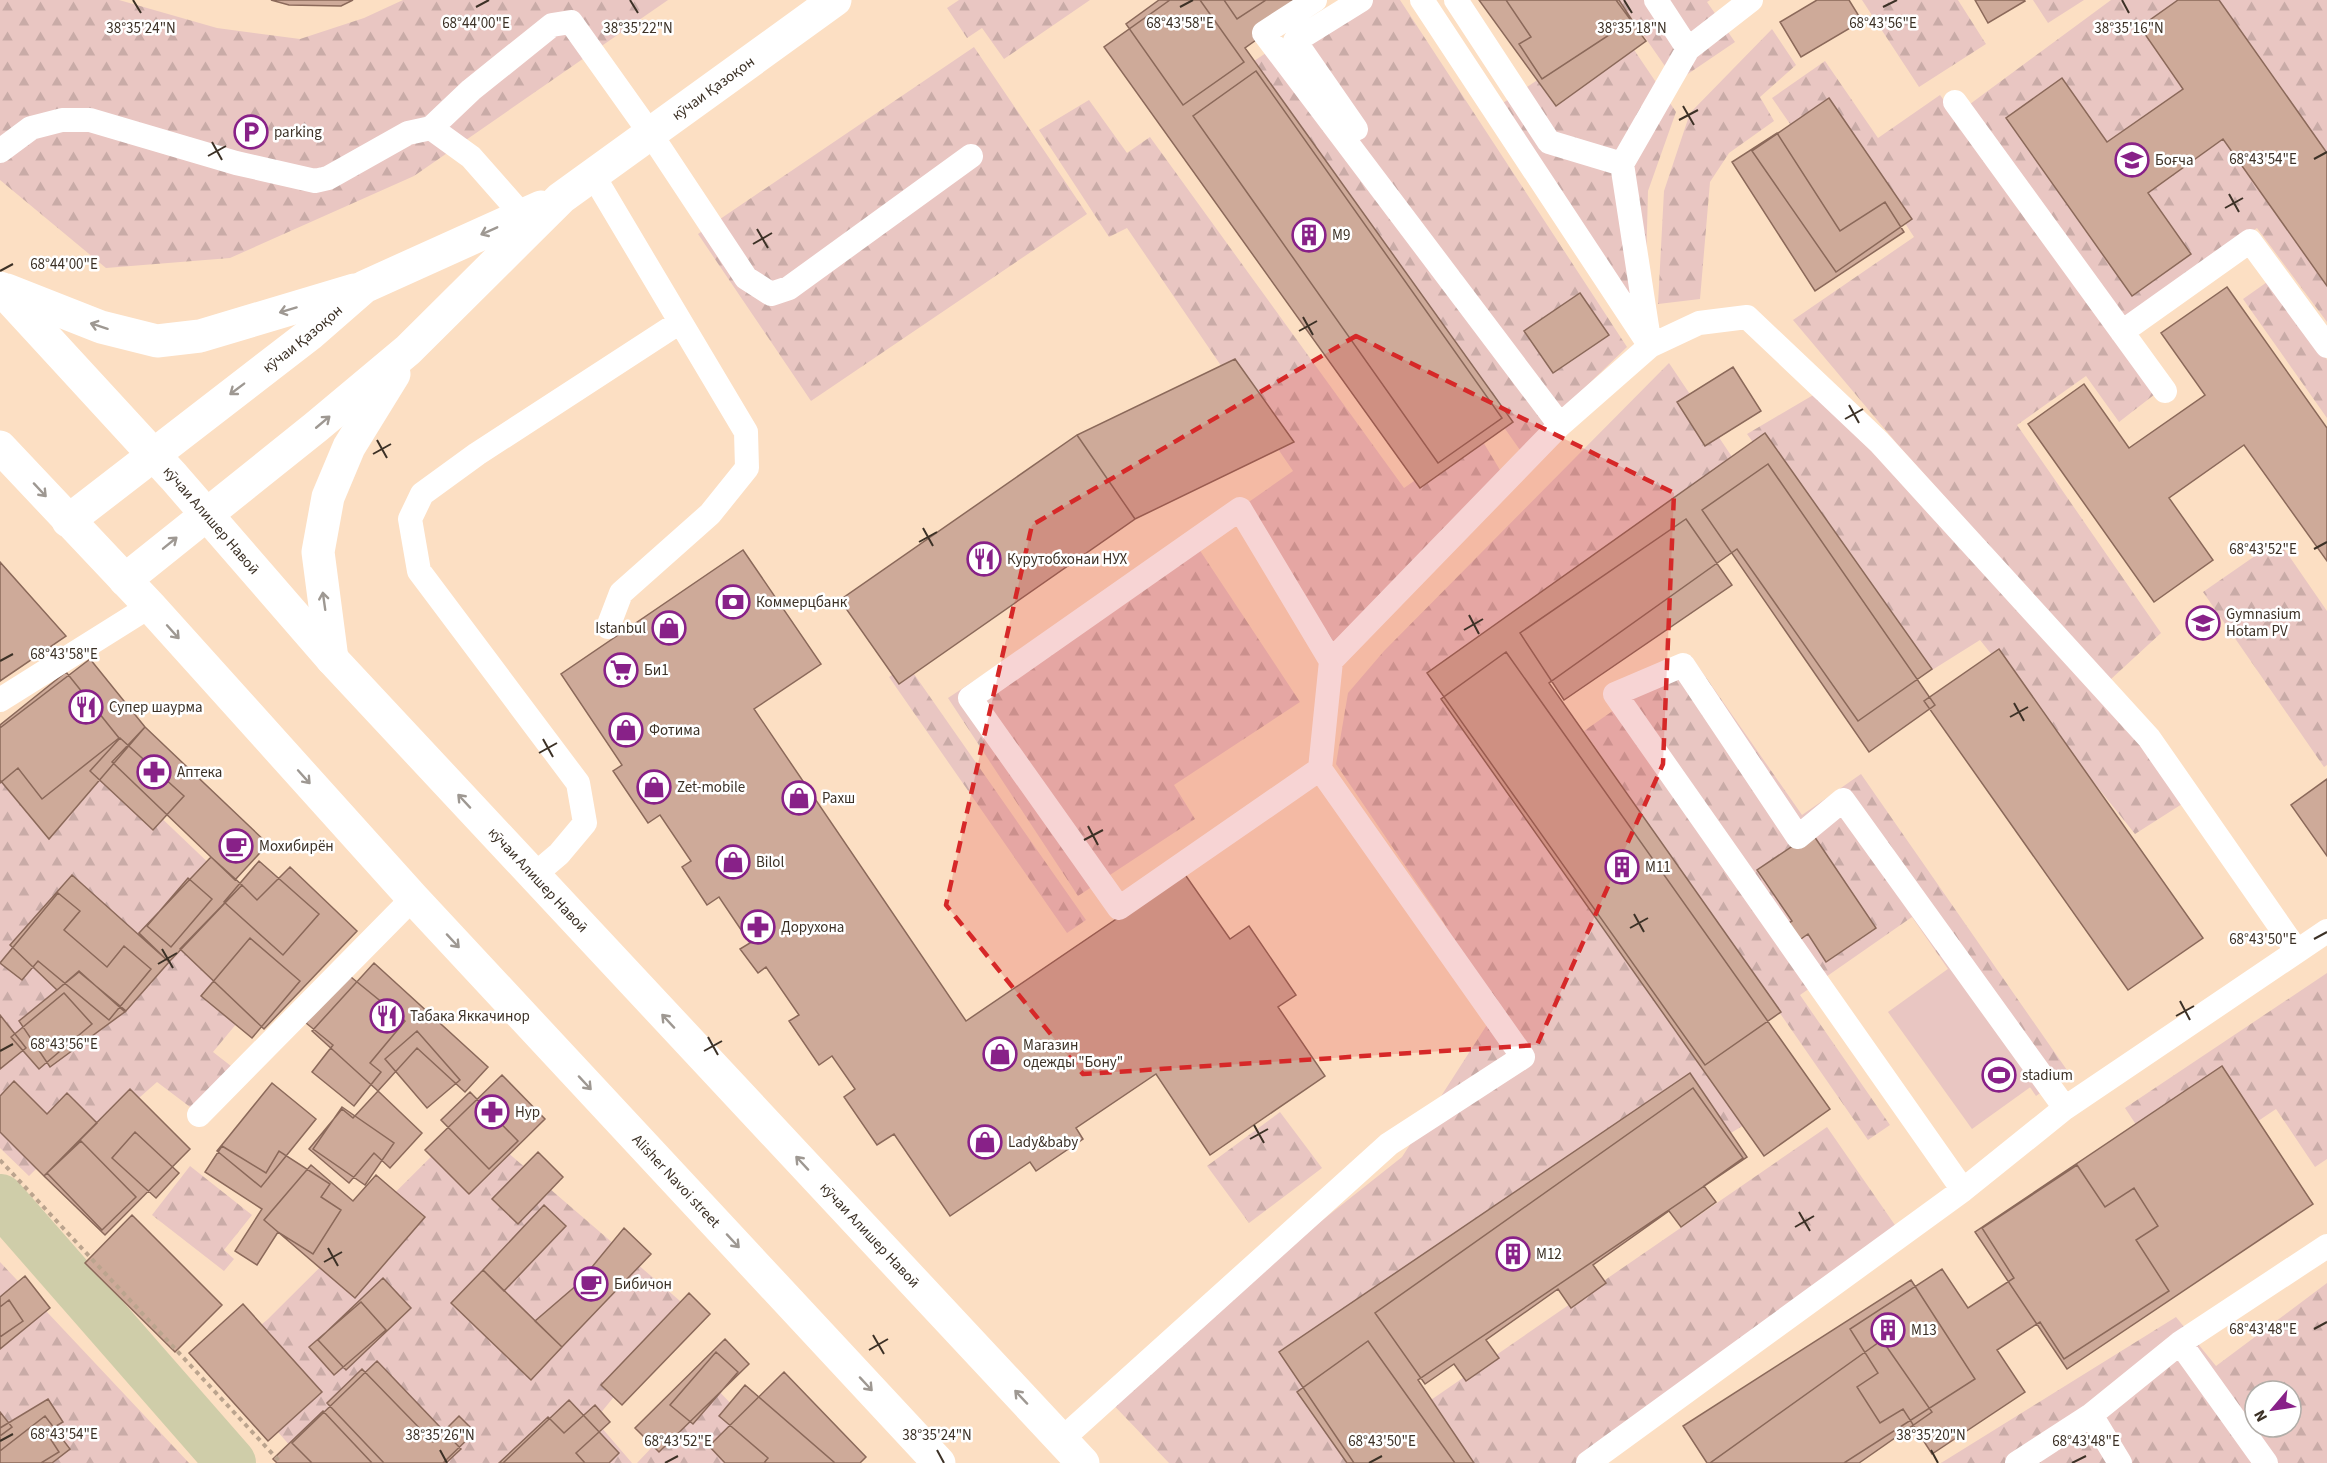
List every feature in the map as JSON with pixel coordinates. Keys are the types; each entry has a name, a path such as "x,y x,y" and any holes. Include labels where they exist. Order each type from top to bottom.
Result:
{"street":[{"name":"кӯчаи Қазоқон","path":"125,580 408,350 561,198 835,0"},
{"name":"кӯчаи Қазоқон","path":"68,520 309,335 364,287 561,198"},
{"path":"0,288 101,327 158,341 200,336 364,287"},
{"name":"кӯчаи Алишер Навоӣ","path":"0,288 206,514 332,659 1072,1451"},
{"path":"332,659 318,552 328,497 349,447 408,350"},
{"path":"0,447 150,606 413,898"},
{"name":"Alisher Navoi street","path":"413,898 939,1463"}],"lane":[{"path":"1315,0 1264,33 1560,424"},
{"path":"1361,0 1295,41 1560,424"},
{"path":"1422,0 1650,346"},
{"path":"1456,0 1549,142 1622,164"},
{"path":"1656,0 1689,49"},
{"path":"1650,346 1622,164 1689,49 1751,0"},
{"path":"0,151 31,128 62,120 90,120 236,163 315,181 328,178 408,133 431,128 471,90 552,25 571,22 650,133 746,278 771,294 789,288 971,156"},
{"path":"1955,102 2165,391"},
{"path":"431,128 471,157 523,216"},
{"path":"593,175 746,432 747,468 710,514 621,593 608,627"},
{"path":"2122,332 2250,241 2327,346"},
{"path":"1331,661 1560,424 1650,346 1699,322 1748,317 1879,442 2149,738 2297,951"},
{"path":"533,876 560,854 585,823 578,783 419,571 410,519 422,494 477,454 680,322"},
{"path":"1072,1451 1389,1144 1523,1057 1320,769 1331,661 1240,509 970,698 1119,908 1320,769"},
{"path":"0,699 150,606"},
{"path":"1962,1190 1615,694 1683,665 1798,837 1843,800 2065,1108"},
{"path":"199,1115 413,898"},
{"path":"1588,1463 1962,1190 2065,1108 2327,931"},
{"path":"2017,1463 2091,1415 2180,1343 2327,1246"},
{"path":"2180,1343 2265,1463"},
{"path":"2091,1415 2120,1463"}],"path":[{"path":"0,1160 281,1463"}],"highlighted area":[{"path":"1356,336 1674,493 1663,764 1537,1045 1083,1074 946,905 1032,525"}],"green space":[{"name":"parking","path":"0,0 119,0 217,28 300,39 364,18 403,0 668,0 414,176 230,258 106,268 0,180"},
{"path":"959,0 1090,0 1004,59 982,28 967,38 947,8"},
{"path":"1346,0 1400,0 1627,347 1520,450 1248,65"},
{"path":"1619,0 1710,0 1707,2 1735,42 1676,82"},
{"path":"1862,0 1958,0 1986,44 1919,87"},
{"path":"2033,0 2084,0 2048,23"},
{"path":"2111,0 2327,0 2327,322 2257,228 2127,320 1966,107"},
{"path":"1618,26 1676,112 1648,191 1645,305 1634,312 1503,103"},
{"path":"1772,29 1796,65 1760,97 1774,121 1729,153 1710,182 1700,299 1658,304 1664,191 1690,113"},
{"path":"974,47 1087,214 811,401 698,234"},
{"path":"1825,61 1878,138 1940,95 2159,391 2119,422 2086,376 2017,425 2161,633 2110,680 1899,446 1793,320 1914,237 1884,191 1852,213 1772,98"},
{"path":"1089,100 1127,153 1150,137 1404,488 1467,444 1432,357 1503,475 1322,658 1233,513 1293,471 1127,228 1109,237 1039,130"},
{"path":"2270,280 2327,360 2327,418 2243,299"},
{"path":"1669,363 1763,503 1516,668 1807,1087 1307,1389 1373,1463 1169,1463 1103,1394 1402,1157 1490,1020 1444,923 1336,764 1348,693 1384,651"},
{"path":"1815,394 1872,448 2146,744 2182,804 2135,834 1980,640 1921,677 1747,434"},
{"path":"1191,537 1300,702 1174,785 1195,819 1078,896 948,698"},
{"path":"2278,540 2327,611 2327,765 2324,767 2203,592"},
{"path":"1691,656 1802,815 1861,774 2069,1073 2036,1096 1912,917 1800,995 1890,1125 1868,1140 1584,731"},
{"path":"907,664 1086,920 1067,933 889,677"},
{"path":"0,756 108,767 282,933 280,971 213,1052 240,1073 206,1119 157,1082 96,1136 82,1123 29,1176 0,1148"},
{"path":"1952,966 2036,1083 1972,1129 1888,1012"},
{"path":"2327,973 2327,1159 2315,1167 2276,1109 2172,1179 2125,1108"},
{"path":"1280,1112 1322,1168 1249,1223 1207,1166"},
{"path":"469,1119 687,1307 595,1420 632,1463 305,1463 216,1361 267,1320"},
{"path":"1827,1127 1906,1241 1584,1463 1447,1463 1412,1413"},
{"path":"190,1166 252,1215 224,1250 234,1259 224,1271 152,1215"},
{"path":"0,1262 189,1463 0,1463"},
{"path":"2327,1283 2327,1463 1941,1463 2176,1317 2216,1366"},
{"path":"712,1384 788,1463 637,1463"}],"building":[{"path":"271,0 353,0 341,6 289,5"},
{"path":"1159,0 1200,0 1244,62 1183,105 1126,24"},
{"name":"М9","path":"1170,0 1312,0 1245,48 1513,422 1420,488 1104,47"},
{"path":"1224,0 1266,0 1237,19"},
{"path":"1479,0 1616,0 1646,41 1556,106"},
{"path":"1506,0 1619,0 1632,20 1542,79 1519,44 1531,37"},
{"path":"1817,0 1849,0 1862,21 1801,57 1780,22"},
{"path":"1975,0 2024,0 2025,1 1988,23"},
{"name":"Боғча","path":"2178,0 2219,0 2327,153 2327,286 2223,139 2148,193 2191,254 2132,296 2006,118 2062,78 2107,142 2183,89 2140,27"},
{"path":"1256,71 1502,418 1438,463 1193,116"},
{"path":"1829,98 1912,219 1836,272 1752,151"},
{"path":"1777,133 1840,231 1885,202 1904,232 1815,291 1732,162"},
{"path":"2227,287 2327,428 2327,561 2244,445 2169,498 2213,560 2154,602 2028,424 2084,384 2129,448 2205,395 2161,333"},
{"path":"1580,293 1609,335 1553,373 1524,331"},
{"path":"1235,359 1294,442 1135,519 1077,435"},
{"path":"1733,367 1761,411 1705,446 1677,402"},
{"name":"М11","path":"1765,433 1932,669 1858,721 1737,549 1549,683 1781,1012 1705,1065 1427,673"},
{"path":"1077,435 1135,519 899,684 840,600"},
{"path":"1768,464 1935,705 1869,752 1702,510"},
{"path":"1686,519 1732,585 1564,700 1520,633"},
{"path":"743,550 821,664 754,709 966,1021 1184,873 1230,939 1249,926 1296,995 1278,1007 1325,1076 1210,1155 1156,1074 1076,1128 1083,1139 1036,1171 1030,1162 950,1216 894,1134 877,1145 844,1097 855,1089 832,1056 819,1065 789,1021 799,1015 766,967 758,973 740,949 750,943 719,897 707,905 682,867 691,861 660,815 648,823 613,771 622,765 561,674"},
{"path":"0,562 66,636 0,681"},
{"path":"1999,649 2203,938 2128,990 1924,701"},
{"path":"1506,652 1830,1109 1764,1156 1441,699"},
{"path":"90,659 145,727 49,839 0,780 0,728"},
{"path":"66,672 119,738 42,799 18,768 0,783 0,725"},
{"path":"145,727 268,844 235,880 112,762"},
{"path":"120,738 184,796 153,830 90,771"},
{"path":"2327,779 2327,856 2291,805"},
{"path":"1812,833 1876,928 1826,962 1808,934 1791,946 1779,929 1792,921 1757,870"},
{"path":"211,857 242,885 169,962 139,933"},
{"path":"259,861 319,914 283,955 224,902"},
{"path":"290,867 357,931 264,1029 180,949 242,885 257,900"},
{"path":"72,875 169,962 125,1012 79,971 57,990 10,945"},
{"path":"188,878 212,899 171,947 147,926"},
{"path":"58,893 80,911 64,930 107,967 124,946 151,969 109,1020 38,961 22,980 0,963"},
{"path":"250,938 300,981 252,1038 201,996"},
{"path":"374,963 488,1067 465,1092 417,1048 378,1091 312,1031"},
{"path":"79,972 126,1011 50,1067 19,1021"},
{"path":"346,973 405,1021 370,1063 381,1072 354,1106 312,1072 333,1045 306,1023"},
{"path":"64,993 92,1024 39,1069 11,1037"},
{"path":"0,1015 26,1048 0,1069"},
{"path":"417,1031 460,1080 427,1108 385,1059"},
{"path":"2222,1066 2313,1204 2067,1369 1975,1232"},
{"name":"М12","path":"1690,1073 1747,1157 1418,1380 1474,1463 1354,1463 1279,1352"},
{"path":"502,1075 545,1119 469,1194 425,1150"},
{"path":"14,1081 47,1114 67,1093 97,1123 44,1176 0,1132 0,1096"},
{"path":"272,1083 316,1119 261,1187 217,1151"},
{"path":"1693,1088 1743,1158 1704,1186 1716,1202 1681,1227 1669,1211 1593,1265 1606,1283 1571,1308 1558,1289 1486,1340 1499,1358 1466,1381 1454,1364 1425,1384 1375,1313"},
{"path":"130,1089 190,1149 105,1235 44,1176"},
{"path":"378,1091 422,1133 390,1168 374,1153 349,1183 309,1149 342,1109 353,1118"},
{"path":"470,1092 518,1141 489,1169 441,1120"},
{"path":"342,1107 394,1143 365,1185 313,1149"},
{"path":"135,1132 179,1173 156,1198 112,1158"},
{"path":"81,1141 136,1197 102,1230 47,1173"},
{"path":"222,1146 266,1173 279,1151 330,1184 321,1197 341,1210 313,1254 278,1232 257,1265 235,1251 262,1209 205,1172"},
{"path":"538,1152 563,1177 518,1224 492,1199"},
{"path":"311,1165 353,1201 376,1175 425,1217 355,1298 264,1220"},
{"path":"2077,1165 2105,1207 2134,1188 2158,1226 2136,1240 2169,1291 2064,1359 2040,1322 1997,1350 2025,1392 1932,1454 1903,1409 1880,1423 1857,1387 1878,1373 1850,1329 1942,1269 1968,1308 2014,1278 1982,1228"},
{"path":"544,1205 566,1226 504,1291 483,1270"},
{"path":"132,1215 222,1305 175,1352 85,1263"},
{"path":"624,1228 651,1254 562,1347 535,1321 578,1284"},
{"path":"483,1270 562,1347 531,1380 451,1303"},
{"path":"25,1276 50,1308 0,1349 0,1297"},
{"path":"383,1278 411,1308 346,1370 318,1340"},
{"name":"М13","path":"1911,1280 1975,1379 1844,1463 1707,1463 1683,1426"},
{"path":"689,1293 710,1314 622,1405 601,1385"},
{"path":"9,1300 23,1321 0,1337 0,1307"},
{"path":"361,1302 386,1330 334,1375 309,1347"},
{"path":"243,1304 322,1392 268,1441 189,1353"},
{"path":"725,1339 749,1364 659,1452 635,1428"},
{"path":"1882,1340 1932,1412 1859,1463 1710,1463"},
{"path":"1368,1341 1455,1463 1347,1463 1297,1392"},
{"path":"716,1352 738,1372 693,1424 670,1405"},
{"path":"377,1361 461,1449 446,1463 312,1463 292,1443"},
{"path":"362,1369 433,1442 459,1416 475,1432 443,1463 384,1463 327,1403"},
{"path":"784,1372 866,1457 860,1463 725,1463 709,1446"},
{"path":"745,1385 835,1463 764,1463 768,1458 719,1416"},
{"path":"48,1399 63,1422 46,1432 59,1452 41,1463 0,1463 0,1428"},
{"path":"569,1400 619,1453 609,1463 503,1463"},
{"path":"595,1405 610,1422 576,1453 585,1463 499,1463 548,1417 564,1433"},
{"path":"323,1411 372,1463 277,1463 273,1459"},
{"path":"0,1412 12,1427 0,1436"},
{"path":"45,1416 70,1449 52,1463 0,1463 0,1451"}],"waterway":[{"path":"0,1199 231,1463"}],"place":[{"name":"parking","path":"251,132"},
{"name":"Боғча","path":"2132,160"},
{"name":"М9","path":"1309,235"},
{"name":"Курутобхонаи НУХ","path":"984,559"},
{"name":"Коммерцбанк","path":"733,602"},
{"name":"Gymnasium Hotam PV","path":"2203,623"},
{"name":"Istanbul","path":"669,628"},
{"name":"Би1","path":"621,670"},
{"name":"Супер шаурма","path":"86,707"},
{"name":"Фотима","path":"626,730"},
{"name":"Аптека","path":"154,772"},
{"name":"Zet-mobile","path":"654,787"},
{"name":"Рахш","path":"799,798"},
{"name":"Мохибирён","path":"236,846"},
{"name":"Bilol","path":"733,862"},
{"name":"М11","path":"1622,867"},
{"name":"Дорухона","path":"758,927"},
{"name":"Табака Яккачинор","path":"387,1016"},
{"name":"Магазин одежды \"Бону\"","path":"1000,1054"},
{"name":"stadium","path":"1999,1075"},
{"name":"Нур","path":"492,1112"},
{"name":"Lady&baby","path":"985,1142"},
{"name":"М12","path":"1513,1254"},
{"name":"Бибичон","path":"591,1284"},
{"name":"М13","path":"1888,1330"}]}
